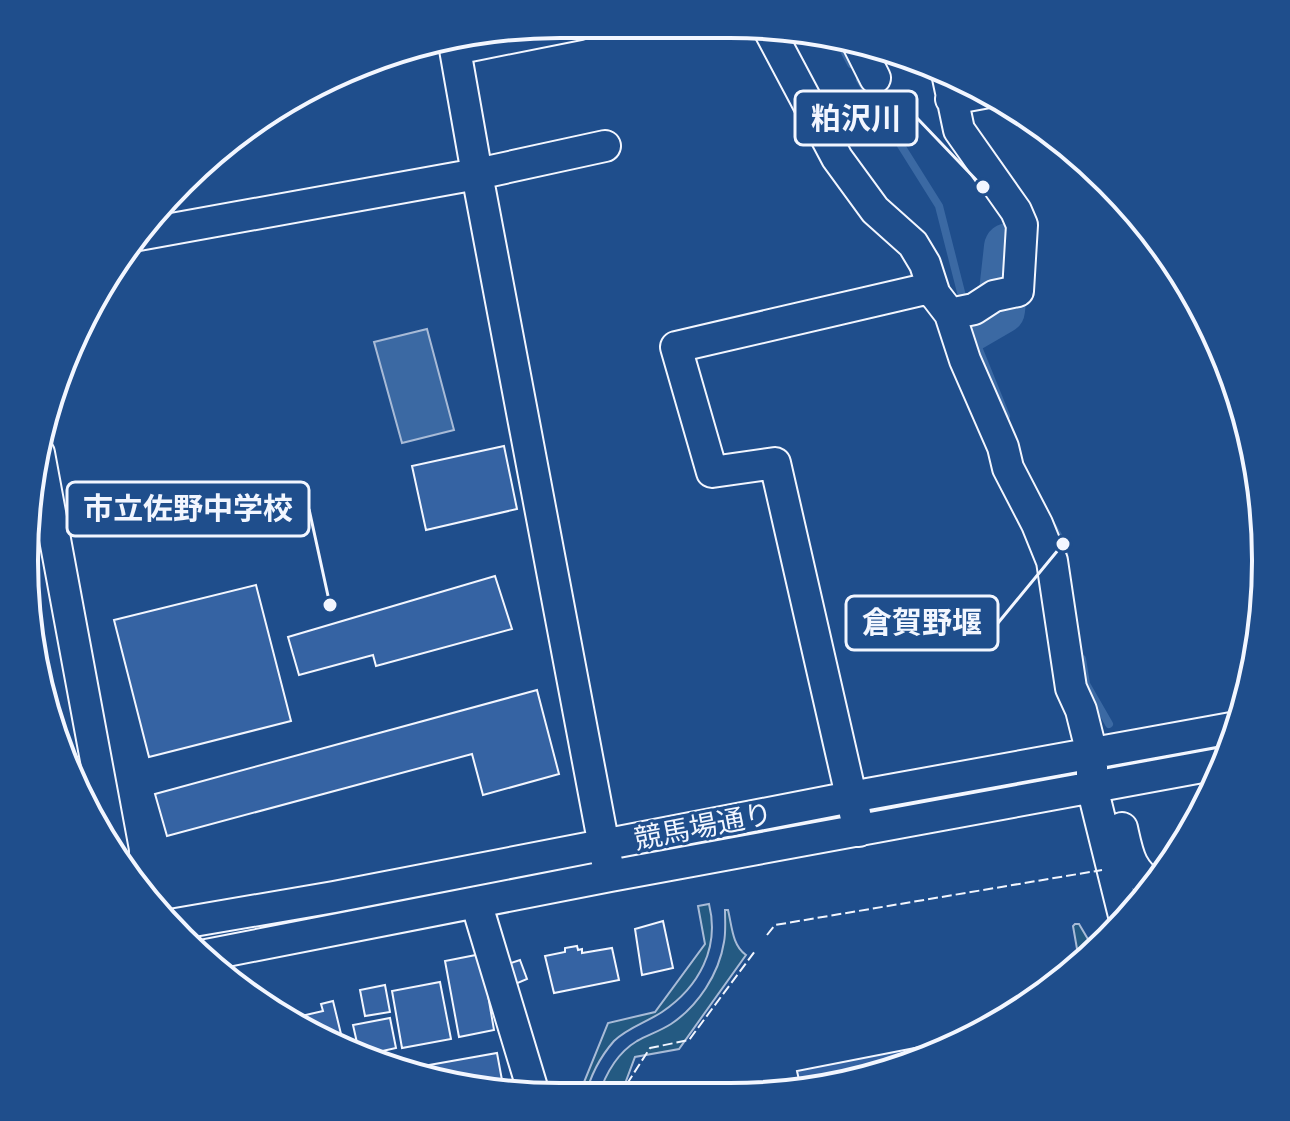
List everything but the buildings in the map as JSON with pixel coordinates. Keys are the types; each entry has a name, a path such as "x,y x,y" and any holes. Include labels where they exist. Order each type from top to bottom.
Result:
{"street":[{"path":"774,40 837,158 875,210 913,244 943,305 1003,447 1008,468 1052,561 1071,688 1081,710 1092,754 1129,861 1143,880"},
{"path":"455,49 610,876"},
{"path":"864,56 875,78"},
{"path":"859,831 775,463 712,472 676,347 930,288 943,305 974,309 994,296 1018,291 1022,225 1016,211 959,130 949,87"},
{"path":"154,232 477,174 605,146"},
{"path":"44,480 107,820"},
{"name":"競馬場通り","path":"184,923 1223,730"},
{"name":"競馬場通り","path":"216,953 610,876 1210,766"},
{"path":"1102,785 1122,905"},
{"path":"476,902 530,1082"}],"shaded area":[{"path":"427,329 454,430 402,443 374,342"},
{"path":"709,904 712,936 704,965 696,978 662,1012 614,1041 590,1083 584,1083 608,1023 655,1012 705,944 698,906"},
{"path":"725,910 728,910 735,941 746,955 679,1049 635,1057 625,1083 604,1083 623,1052 681,1017 698,999 717,966 725,934"},
{"path":"1079,924 1088,940 1077,950 1073,926"}],"waterway":[{"path":"844,51 851,64"},
{"path":"860,80 939,206 964,304"},
{"path":"970,328 1001,310 1008,247"},
{"path":"969,325 1006,416"},
{"path":"1053,527 1063,544 1065,559"},
{"path":"1082,659 1086,684 1109,724"}],"fence":[{"path":"767,935 775,925 1102,870"},
{"path":"628,1083 650,1048 689,1040 755,951"}],"place":[{"name":"粕沢川","path":"983,187"},
{"name":"倉賀野堰","path":"1063,544"},
{"name":"市立佐野中学校","path":"330,605"}]}
